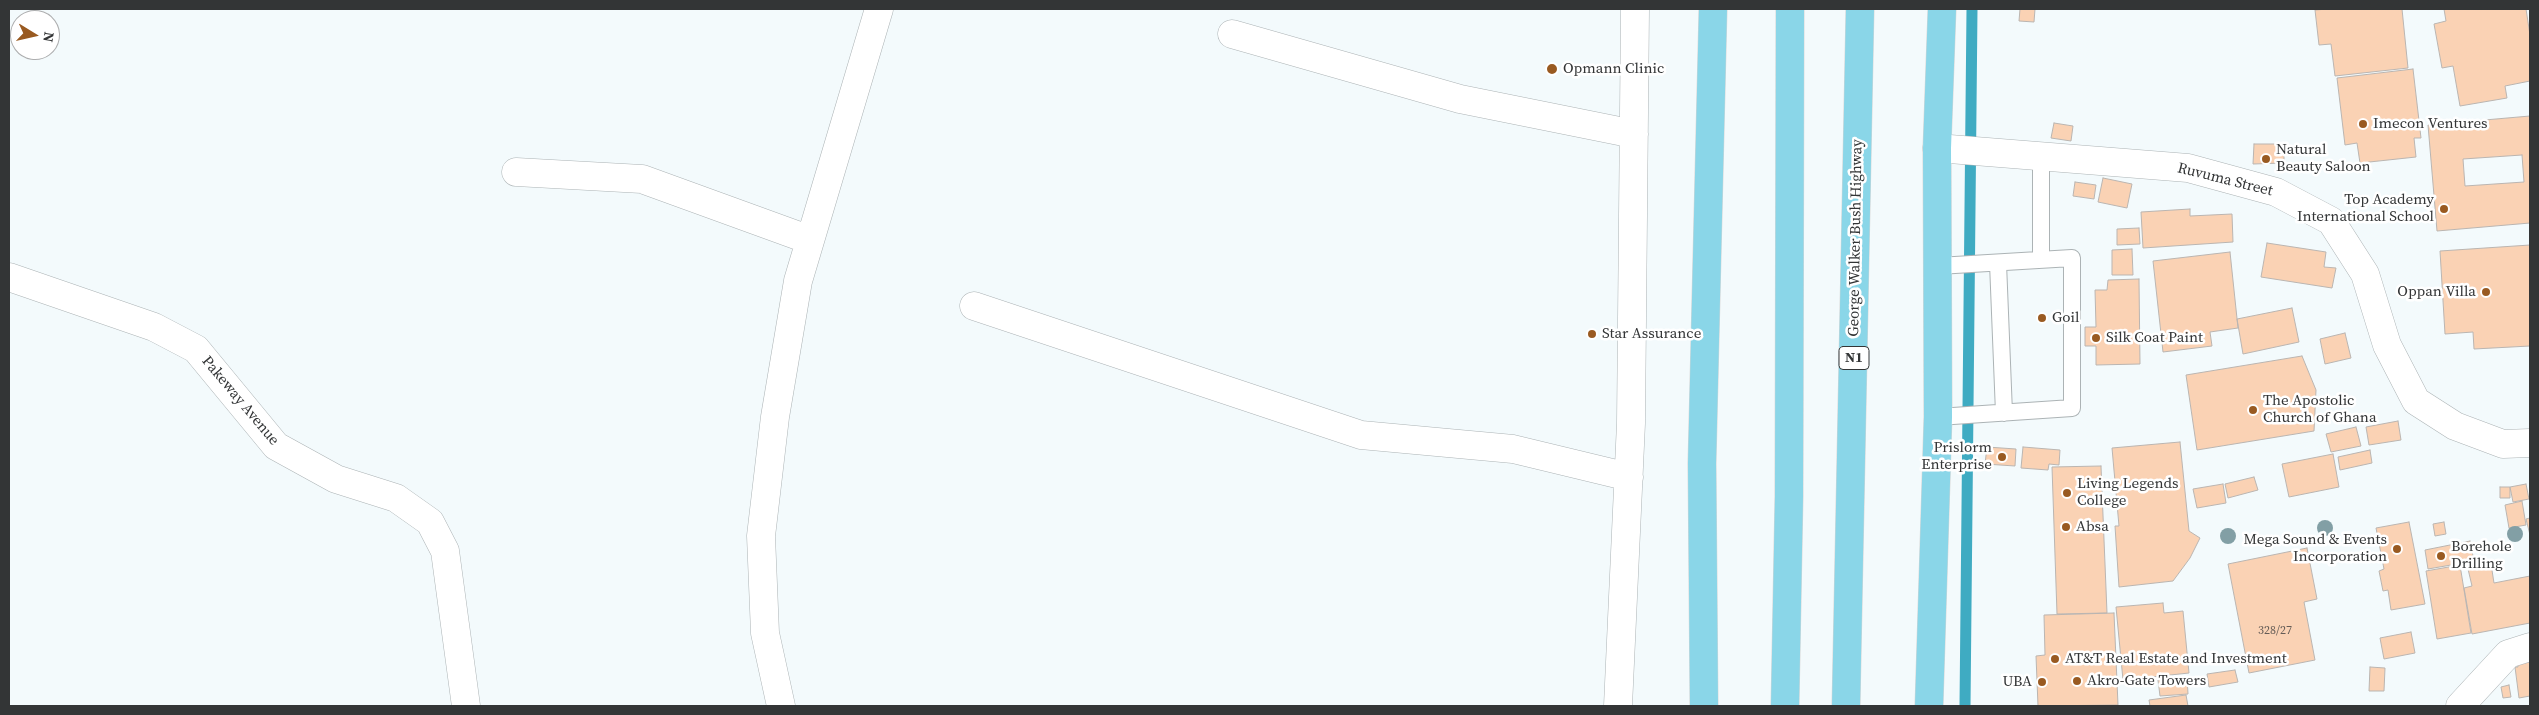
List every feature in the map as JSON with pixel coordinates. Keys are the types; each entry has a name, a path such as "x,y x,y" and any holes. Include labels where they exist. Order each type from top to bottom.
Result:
{"highway":[{"path":"1704,706 1702,463 1713,9"},
{"path":"1785,706 1789,486 1790,9"},
{"name":"George Walker Bush Highway","path":"1846,706 1860,9"},
{"path":"1929,706 1938,417 1937,148 1942,9"}],"street":[{"path":"781,706 765,632 761,536 774,417 798,281 878,9"},
{"path":"1618,706 1629,477 1635,9"},
{"path":"1232,34 1460,99 1634,134"},
{"name":"Ruvuma Street","path":"1937,148 2188,168 2276,192 2331,221 2365,274 2387,345 2416,401 2455,426 2503,444 2530,443"},
{"path":"516,172 642,179 810,240"},
{"name":"Pakeway Avenue","path":"9,277 154,327 196,349 276,446 336,480 396,498 430,522 445,551 466,706"},
{"path":"974,306 1361,435 1513,449 1629,477"},
{"path":"2460,706 2508,654 2530,647"}],"lane":[{"path":"2041,156 2041,260"},
{"path":"1938,266 2072,258 2072,408 1938,417"},
{"path":"1998,263 2004,413"}],"building":[{"path":"2020,9 2035,9 2034,22 2019,21"},
{"path":"2402,9 2408,68 2335,76 2331,44 2319,45 2315,10"},
{"path":"2444,9 2526,9 2530,35 2530,81 2505,86 2507,98 2460,106 2453,66 2442,68 2434,24 2446,21"},
{"path":"2413,69 2421,138 2414,138 2416,157 2360,163 2357,143 2345,145 2337,78"},
{"path":"2530,116 2530,223 2437,231 2428,125","holes":["2522,155 2524,182 2465,186 2463,159"]},
{"path":"2054,123 2073,126 2071,141 2051,138"},
{"path":"2254,144 2284,144 2284,163 2253,164"},
{"path":"2103,178 2132,184 2127,208 2098,202"},
{"path":"2075,182 2096,185 2094,199 2073,196"},
{"path":"2190,209 2190,216 2232,214 2233,242 2143,248 2141,212"},
{"path":"2139,228 2140,244 2117,245 2117,229"},
{"path":"2267,243 2326,252 2324,267 2336,268 2332,288 2261,277"},
{"name":"Oppan Villa","path":"2530,245 2530,346 2474,349 2473,332 2445,334 2440,251"},
{"path":"2132,249 2133,275 2112,275 2112,250"},
{"path":"2230,252 2238,328 2210,332 2212,346 2163,352 2153,261"},
{"path":"2139,279 2140,364 2096,365 2096,346 2085,346 2085,327 2096,327 2095,290 2107,290 2108,280"},
{"path":"2292,308 2299,342 2243,354 2237,319"},
{"path":"2345,333 2351,358 2325,364 2320,339"},
{"name":"The Apostolic Church of Ghana","path":"2302,356 2316,390 2314,431 2197,450 2186,375"},
{"path":"2398,421 2401,440 2369,445 2366,427"},
{"path":"2356,427 2361,446 2331,452 2326,434"},
{"path":"2180,442 2189,531 2200,538 2190,558 2173,581 2119,587 2115,526 2119,526 2112,448"},
{"path":"1987,447 2016,449 2015,466 1985,464"},
{"path":"2023,447 2060,450 2059,465 2049,464 2048,470 2021,468"},
{"path":"2370,450 2372,463 2340,470 2338,457"},
{"path":"2333,454 2339,487 2289,497 2282,464"},
{"path":"2101,466 2107,613 2057,614 2052,467"},
{"path":"2254,477 2258,490 2228,498 2225,484"},
{"path":"2223,484 2226,503 2197,508 2193,489"},
{"path":"2526,484 2529,499 2513,502 2510,487"},
{"path":"2500,487 2510,487 2510,498 2500,498"},
{"path":"2522,501 2526,525 2509,528 2505,505"},
{"path":"2530,518 2530,535 2526,519"},
{"name":"Mega Sound & Events Incorporation","path":"2409,522 2425,604 2391,610 2388,590 2383,591 2379,571 2384,569 2376,528"},
{"path":"2444,522 2446,534 2435,536 2433,524"},
{"path":"2470,541 2474,561 2428,569 2425,550"},
{"path":"2307,548 2317,599 2304,602 2315,660 2249,673 2228,564"},
{"path":"2491,564 2494,583 2530,576 2530,623 2472,634 2464,588 2472,586 2468,569"},
{"path":"2460,565 2471,633 2437,639 2426,571"},
{"path":"2163,603 2164,613 2183,611 2189,673 2123,680 2116,607"},
{"name":"Akro-Gate Towers","path":"2114,613 2118,705 2038,706 2036,656 2045,655 2044,615"},
{"path":"2411,632 2415,653 2384,659 2380,638"},
{"path":"2530,660 2530,696 2519,698 2515,667 2518,667 2517,662"},
{"path":"2370,667 2385,668 2384,691 2369,691"},
{"path":"2235,670 2238,682 2209,687 2207,674"},
{"path":"2187,677 2188,694 2160,696 2158,680"},
{"path":"2509,685 2511,697 2503,698 2501,687"},
{"path":"2186,695 2188,706 2150,706 2149,700"}],"waterway":[{"path":"1965,706 1972,9"}],"place":[{"name":"Opmann Clinic","path":"1552,69"},
{"name":"Imecon Ventures","path":"2363,124"},
{"name":"Natural Beauty Saloon","path":"2266,159"},
{"name":"Top Academy International School","path":"2444,209"},
{"name":"Oppan Villa","path":"2486,292"},
{"name":"Goil","path":"2042,318"},
{"name":"Star Assurance","path":"1592,334"},
{"name":"Silk Coat Paint","path":"2096,338"},
{"name":"The Apostolic Church of Ghana","path":"2253,410"},
{"name":"Prislorm Enterprise","path":"2002,457"},
{"name":"Living Legends College","path":"2067,493"},
{"name":"Absa","path":"2066,527"},
{"name":"Mega Sound & Events Incorporation","path":"2397,549"},
{"name":"Borehole Drilling","path":"2441,556"},
{"name":"AT&T Real Estate and Investment","path":"2055,659"},
{"name":"Akro-Gate Towers","path":"2077,681"},
{"name":"UBA","path":"2042,682"}]}
